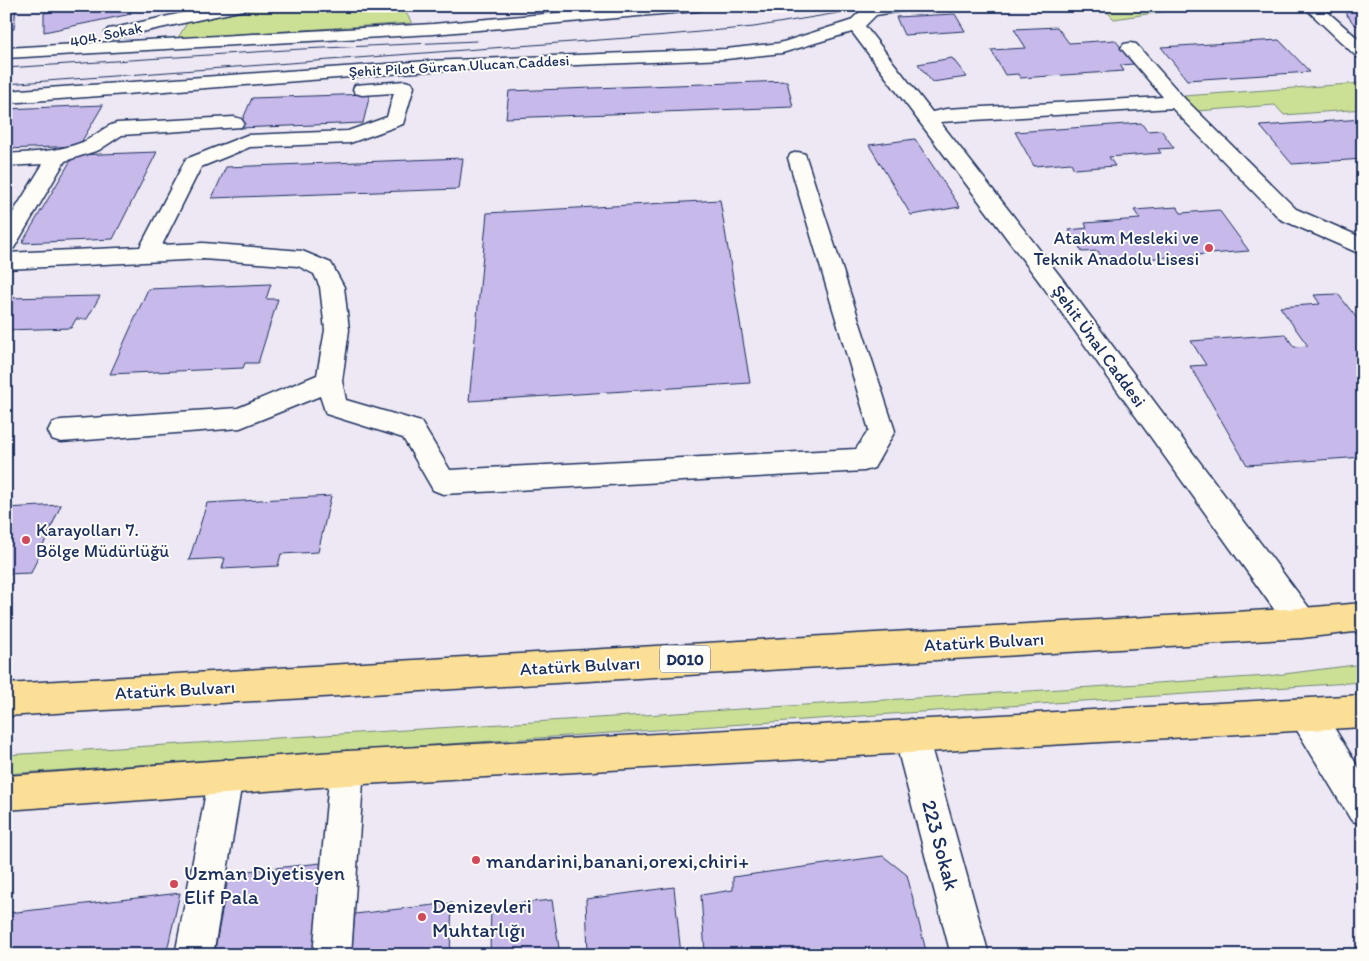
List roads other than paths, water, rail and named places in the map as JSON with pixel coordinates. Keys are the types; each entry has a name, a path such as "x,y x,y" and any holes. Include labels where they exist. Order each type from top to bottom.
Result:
{"highway":[{"name":"Atatürk Bulvarı","path":"6,700 1302,623 1363,617"},
{"path":"6,793 347,768 1363,711"}],"street":[{"name":"404. Sokak","path":"30,52 239,6"},
{"path":"6,53 433,29 694,6"},
{"name":"Şehit Pilot Gürcan Ulucan Caddesi","path":"6,97 428,66 726,54 782,48 856,25 871,11 903,6"},
{"path":"1311,6 1363,53"},
{"path":"423,14 433,29"},
{"name":"Şehit Ünal Caddesi","path":"856,25 929,118 1058,290 1302,623"},
{"path":"1130,48 1177,102 1288,214 1363,246"},
{"path":"147,254 193,163 247,141 350,136 396,120 405,87 264,93"},
{"path":"929,118 946,115 1177,102"},
{"path":"6,160 57,157 92,146 117,129 237,115 230,134 247,141"},
{"path":"6,244 57,157"},
{"path":"6,261 203,251 302,259 323,269 332,287 337,330 329,381 334,407 412,430 442,482 864,460 882,431 798,158"},
{"path":"60,431 240,418 329,381"},
{"path":"1306,715 1363,808"},
{"name":"223 Sokak","path":"911,736 970,955"},
{"path":"332,955 347,768"},
{"path":"194,955 226,776"}],"tram line":[{"path":"6,84 667,35 754,27 880,6"},
{"path":"6,68 302,49 477,41"}],"place":[{"name":"Atakum Mesleki ve Teknik Anadolu Lisesi","path":"1209,248"},
{"name":"Karayolları 7. Bölge Müdürlüğü","path":"26,540"},
{"name":"mandarini,banani,orexi,chiri+","path":"476,860"},
{"name":"Uzman Diyetisyen Elif Pala","path":"174,884"},
{"name":"Denizevleri Muhtarlığı","path":"422,917"}]}
